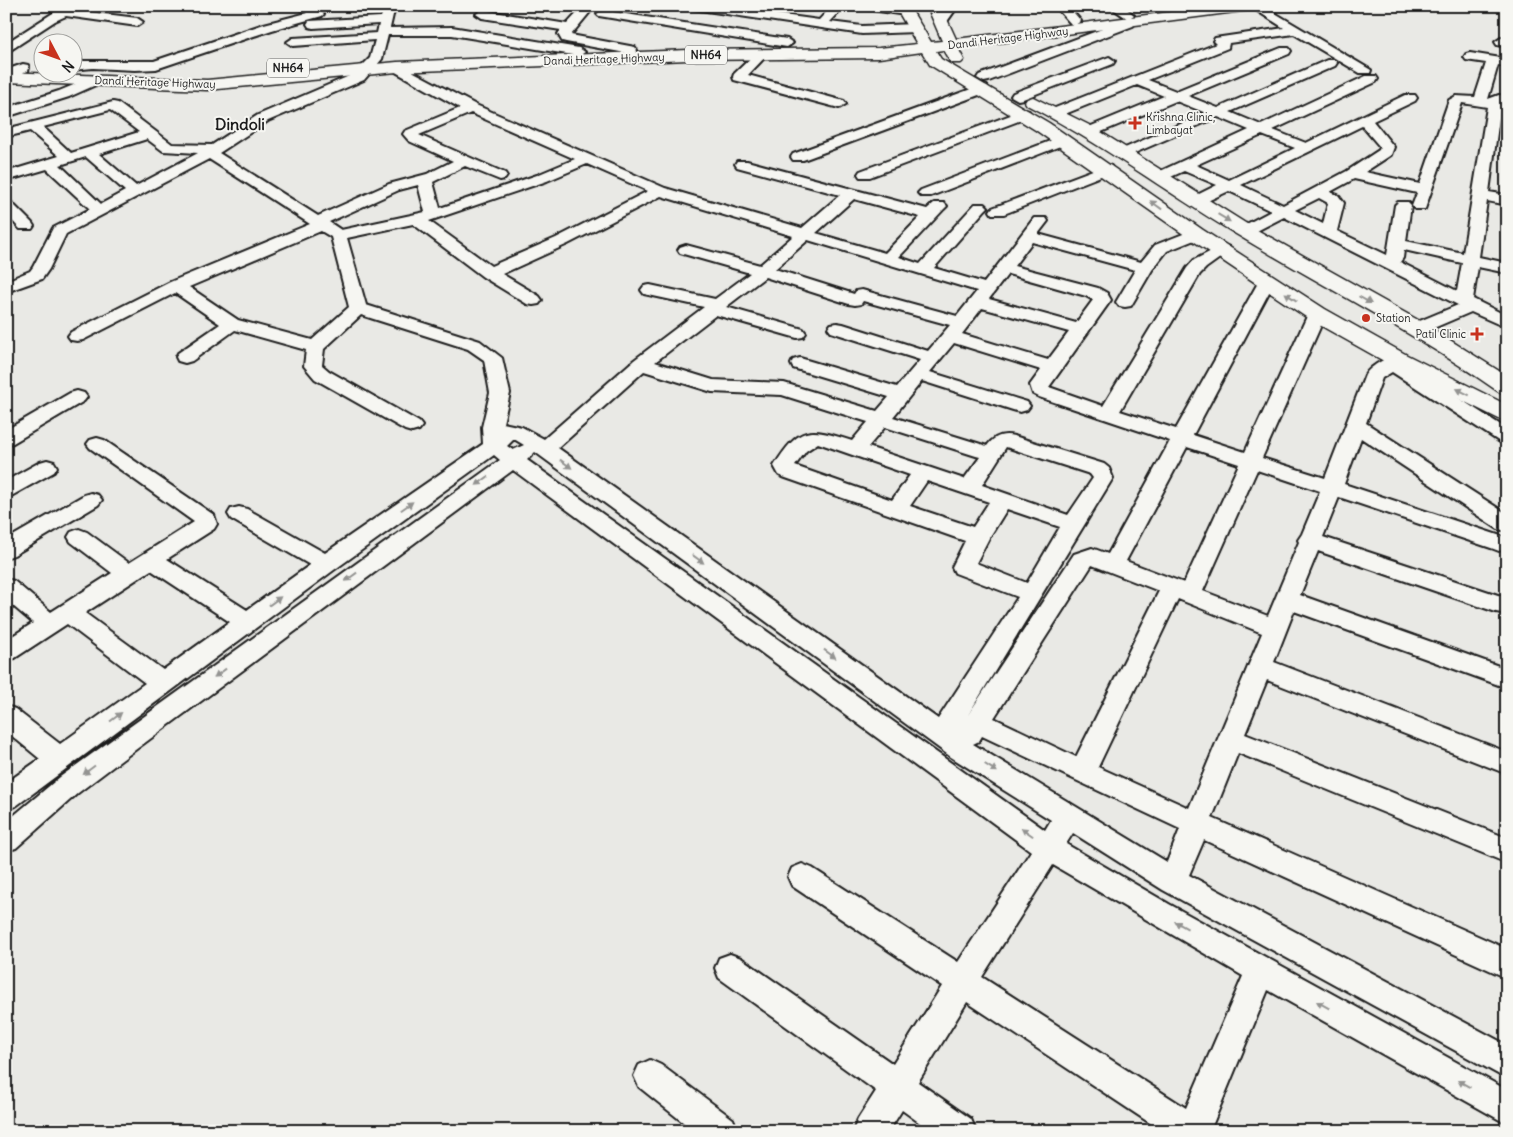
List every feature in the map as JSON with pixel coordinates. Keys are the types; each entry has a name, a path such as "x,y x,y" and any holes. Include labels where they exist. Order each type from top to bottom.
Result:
{"main road":[{"path":"934,6 942,20 951,54 958,63 983,83"},
{"name":"NH64","path":"949,41 1076,21 1129,19 1198,6"},
{"name":"Dandi Heritage Highway","path":"82,70 201,76 371,64 397,67 688,55 878,53 922,38 949,41 1026,36 1129,19 1256,8"},
{"path":"903,9 935,62 983,83 1021,105 1063,140 1196,234 1223,250 1317,314 1395,362 1507,414"},
{"name":"NH64","path":"371,64 631,50 785,45 877,45 922,38"},
{"name":"Dandi Heritage Highway","path":"6,76 180,84 222,84 371,64"},
{"path":"6,67 32,68"},
{"path":"1021,105 1055,113 1089,132 1245,231 1470,361 1504,385"}],"street":[{"path":"82,64 156,65 268,27 318,14 301,6"},
{"path":"6,287 36,275 41,269 58,231 211,151 263,118 359,77 371,64 392,6"},
{"path":"614,6 603,14 785,45 839,6"},
{"path":"693,6 922,38"},
{"path":"769,17 781,6"},
{"path":"866,6 903,9"},
{"path":"942,20 952,6"},
{"path":"1061,6 1076,21"},
{"path":"798,157 983,83 1129,19 1115,6"},
{"path":"1256,8 1279,7"},
{"path":"6,49 47,13 70,8 137,22"},
{"path":"1159,177 1324,101 1368,75 1326,47 1256,8"},
{"path":"584,12 564,34 566,38 631,50"},
{"path":"482,14 570,28"},
{"path":"313,24 383,30 444,30 579,52"},
{"path":"294,42 383,30"},
{"path":"1055,113 1199,55 1222,43 1296,30"},
{"path":"1026,36 1053,52"},
{"path":"1309,50 1326,47"},
{"path":"1089,132 1285,51"},
{"path":"762,54 739,78 839,104"},
{"path":"1199,55 1347,109 1367,119 1387,150 1352,174 1245,231"},
{"path":"1470,57 1507,63"},
{"path":"865,174 1021,105 1109,61"},
{"path":"1468,303 1470,260 1482,195 1493,102 1492,61"},
{"path":"1123,154 1331,63"},
{"path":"397,67 471,108 660,191 923,270 983,295 1081,330"},
{"path":"6,76 23,68"},
{"path":"6,113 59,96 93,80"},
{"path":"1136,80 1307,148"},
{"path":"1196,201 1410,98"},
{"path":"1420,206 1456,100 1460,98 1493,102"},
{"path":"6,134 113,106 163,146 172,149 211,151 338,235 434,215 542,178 587,159"},
{"path":"471,108 410,134 414,138 500,176"},
{"path":"110,121 130,140"},
{"path":"33,126 69,158"},
{"path":"6,177 148,134"},
{"path":"926,193 1063,140"},
{"path":"88,152 130,188"},
{"path":"77,336 176,286 319,224 394,187 428,178 464,161"},
{"path":"50,164 94,205"},
{"path":"742,164 931,215"},
{"path":"1185,166 1284,210 1394,264 1507,323"},
{"path":"998,211 1106,169"},
{"path":"1352,174 1426,190"},
{"path":"428,178 425,185 434,215"},
{"path":"489,273 562,241 660,191"},
{"path":"1318,192 1333,198 1336,203 1329,232"},
{"path":"541,446 640,364 763,271 852,194"},
{"path":"1482,195 1507,200"},
{"path":"888,260 947,198"},
{"path":"6,205 26,226"},
{"path":"1394,264 1403,205"},
{"path":"923,270 980,207"},
{"path":"416,219 489,273 533,300"},
{"path":"860,444 956,329 1040,221"},
{"path":"1125,302 1145,268 1161,248 1196,234"},
{"path":"338,235 358,308"},
{"path":"1028,236 1145,268"},
{"path":"1398,244 1507,268"},
{"path":"686,250 859,297 956,329 1052,367"},
{"path":"1108,414 1193,272 1200,264 1223,250"},
{"path":"1004,268 1092,292 1101,297 1102,304 1039,385 1040,390 1332,488 1502,533"},
{"path":"1113,564 1267,281"},
{"path":"176,286 232,324 315,347"},
{"path":"650,290 715,307 797,333"},
{"path":"1416,329 1468,303"},
{"path":"358,308 315,347 313,366 316,371 412,426"},
{"path":"358,308 474,345 493,358 500,394 503,440 1049,848 1507,1108"},
{"path":"1082,772 1250,461 1317,314"},
{"path":"185,357 232,324"},
{"path":"837,328 932,358"},
{"path":"1173,881 1260,667 1309,540 1332,488 1374,375 1395,362 1507,438"},
{"path":"640,364 712,386 784,389 983,451"},
{"path":"800,364 902,395"},
{"path":"919,374 1020,406"},
{"path":"6,439 77,397"},
{"path":"1355,425 1502,533"},
{"path":"978,537 790,472 784,466 803,441 812,437 819,437 1073,524"},
{"path":"6,839 69,785 122,746 503,440"},
{"path":"6,798 326,564 503,440 541,446 951,742 1173,881 1507,1063"},
{"path":"951,742 1032,594 1073,524 1103,478 1100,471 1002,440 969,488"},
{"path":"6,652 204,527 206,520 97,444"},
{"path":"10,482 47,467"},
{"path":"897,509 923,472"},
{"path":"1002,499 962,566 964,569 1032,594"},
{"path":"6,550 91,500"},
{"path":"239,514 326,564"},
{"path":"79,537 129,574"},
{"path":"1309,540 1504,606"},
{"path":"951,742 977,722 1082,560 1092,556 1274,628"},
{"path":"152,560 247,621"},
{"path":"6,587 162,683"},
{"path":"1287,599 1507,679"},
{"path":"1260,667 1507,763"},
{"path":"6,716 59,759"},
{"path":"977,722 1082,772 1507,964"},
{"path":"1231,739 1507,851"},
{"path":"870,1131 896,1086 1068,816"},
{"path":"802,877 1193,1131 1261,970"},
{"path":"730,968 959,1131"},
{"path":"650,1076 720,1131"}],"place":[{"name":"Krishna Clinic, Limbayat","path":"1135,123"},
{"name":"Station","path":"1366,318"},
{"name":"Patil Clinic","path":"1477,334"}],"district":[{"name":"Dindoli","path":"240,124"}]}
